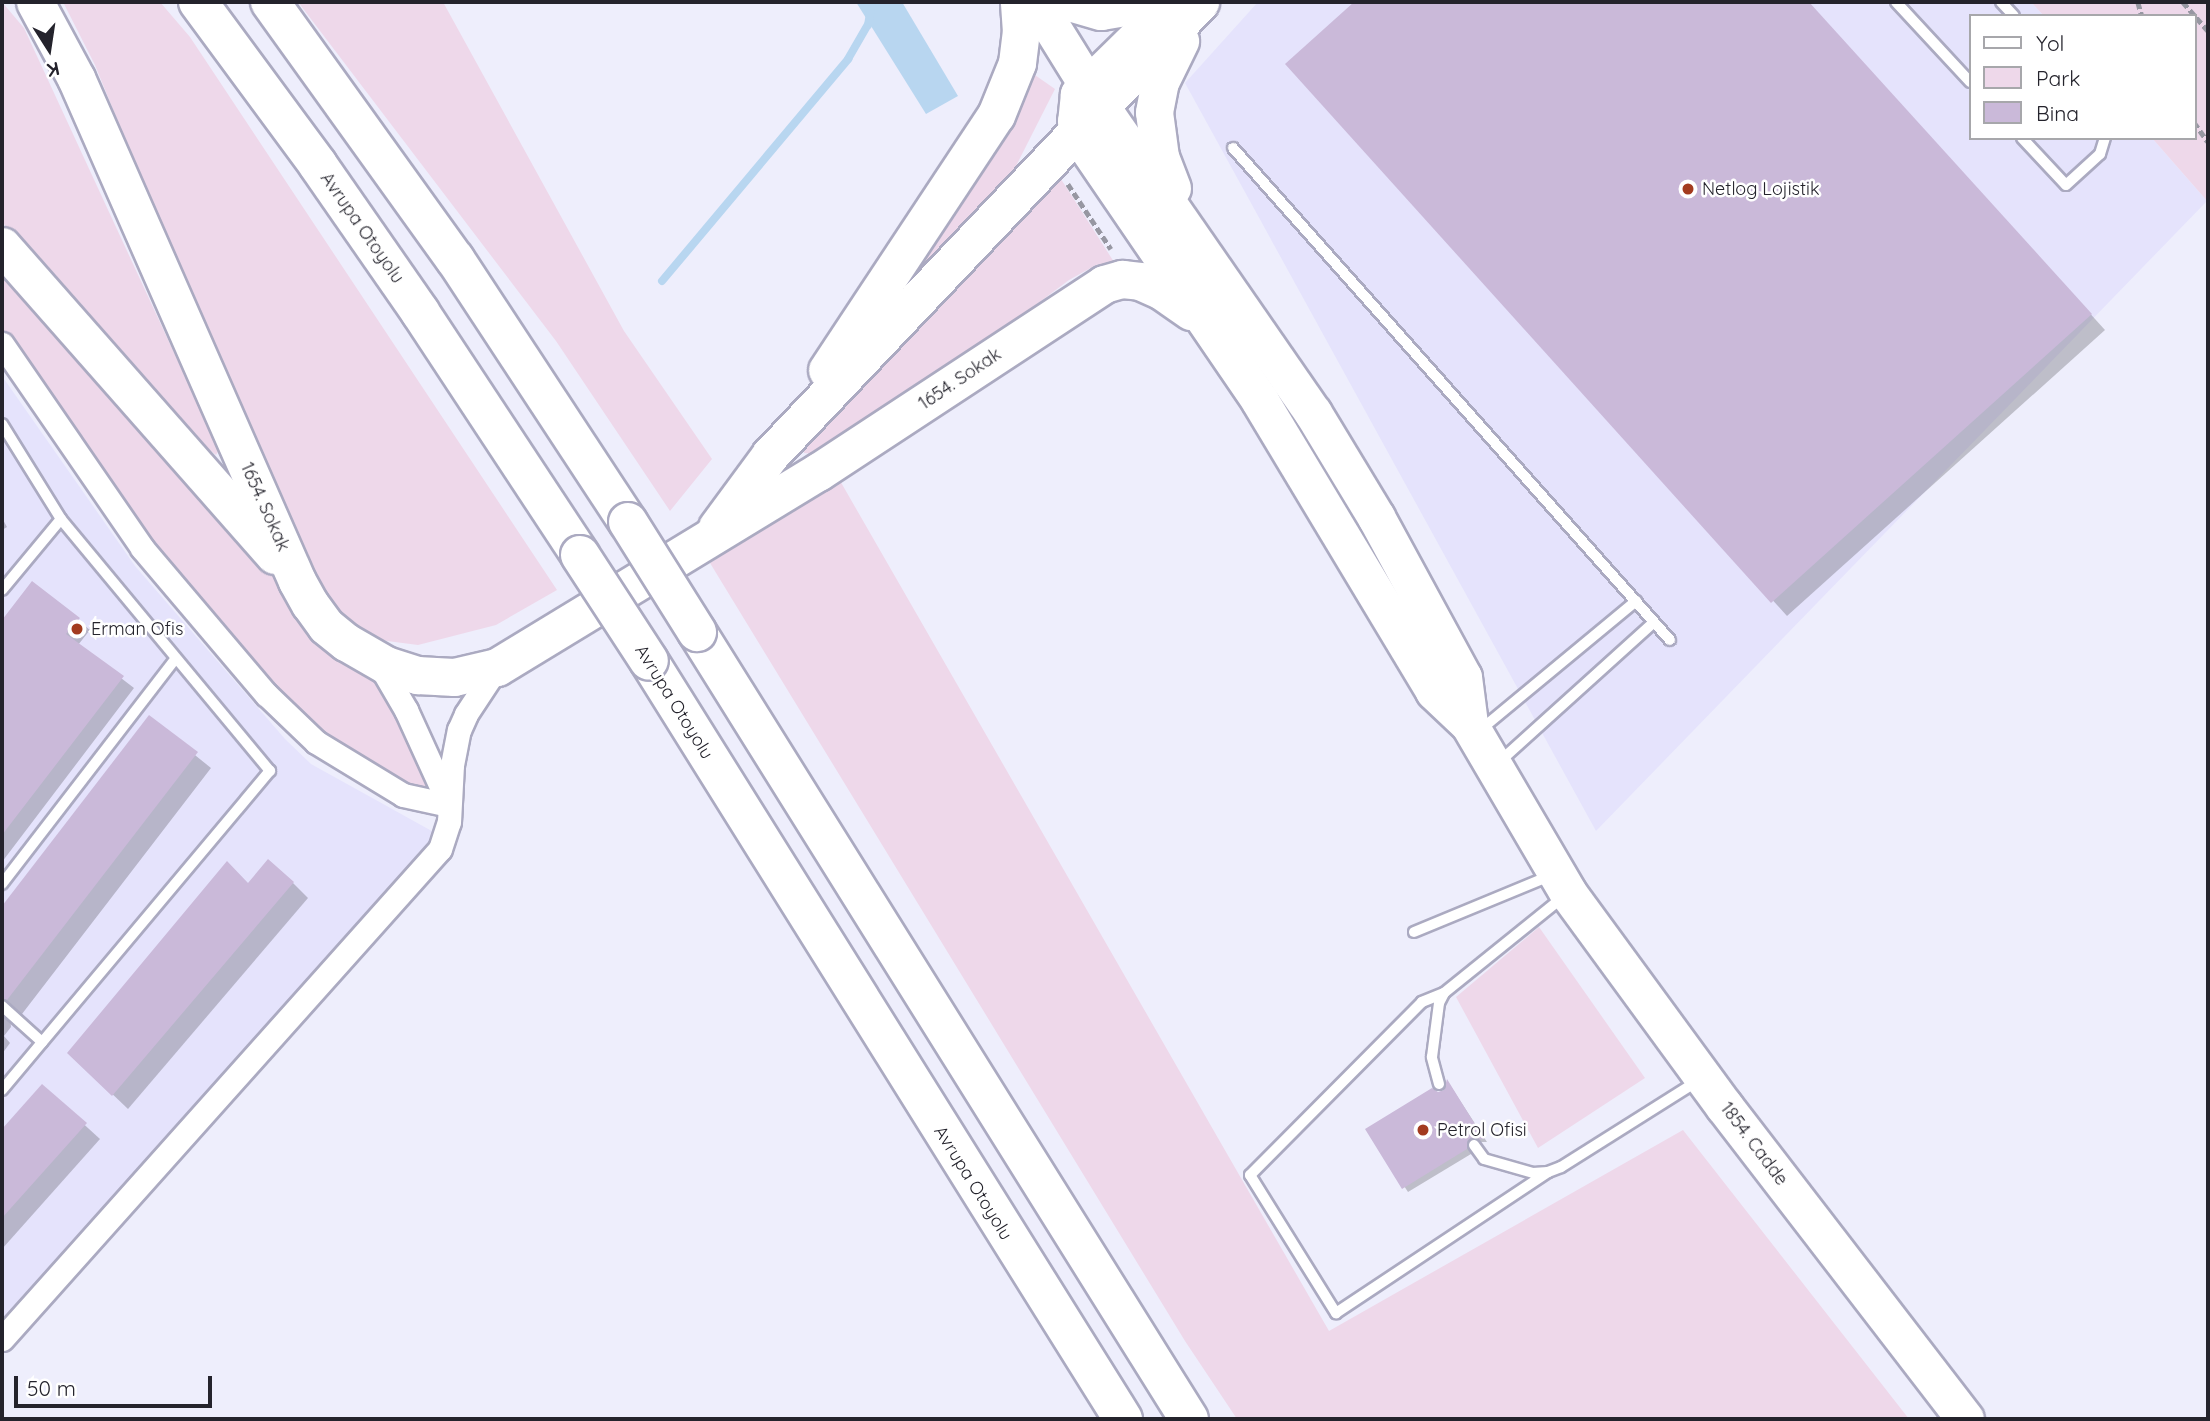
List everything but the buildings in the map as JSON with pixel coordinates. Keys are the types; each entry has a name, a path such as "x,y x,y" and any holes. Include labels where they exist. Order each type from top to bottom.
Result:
{"highway":[{"name":"Avrupa Otoyolu","path":"198,2 318,165 580,555 1123,1419"},
{"path":"270,2 455,259 628,522 1189,1419"}],"main road":[{"name":"1654. Sokak","path":"35,2 76,78 297,581 326,626 345,642 378,662 417,674 439,677 482,672 497,667 838,460 1104,284 1131,279 1151,285 1183,305 1219,339"},
{"path":"770,455 996,115 1017,63 1021,32 1018,2"},
{"path":"1036,2 1089,107 1193,238 1313,413 1376,517 1463,677 1472,729"},
{"path":"1069,2 1101,11 1154,2"},
{"name":"1654. Sokak","path":"700,546 770,455 1089,107 1191,3"},
{"path":"1191,3 1160,82 1154,112 1160,157 1193,238"},
{"path":"1089,107 1089,151 1260,401 1434,691 1472,729"},
{"path":"2,246 297,581"},
{"name":"1854. Cadde","path":"1472,729 1558,877 1703,1077 1965,1419"}],"street":[{"path":"2,344 142,548 266,694 316,743 403,795 449,805"},
{"path":"378,662 406,710 449,805"},
{"path":"2,1339 432,860 446,836 452,765 459,730 466,714 497,667"}],"lane":[{"path":"1896,2 1968,80"},
{"path":"2024,140 2066,185 2100,153 2104,140"},
{"path":"1233,148 1670,640"},
{"path":"2,424 61,519 270,771 2,1090"},
{"path":"2,590 61,519"},
{"path":"1472,729 1636,601"},
{"path":"1493,767 1654,622"},
{"path":"2,884 175,659"},
{"path":"1414,932 1558,877"},
{"path":"1439,1084 1432,1058 1439,1003 1444,993 1558,877"},
{"path":"1444,993 1422,1002 1250,1175 1336,1313 1548,1172 1561,1167 1703,1077"},
{"path":"2,1006 42,1042"},
{"path":"1474,1145 1483,1159 1533,1173 1548,1172"}],"path":[{"path":"2196,17 2208,31"},
{"path":"2196,125 2208,142"}],"shaded area":[{"path":"856,2 902,2 958,96 926,114"},
{"path":"1258,2 2031,2 2042,14 1968,14 1968,140 2154,140 2207,201 1596,831 1185,83"},
{"path":"2,376 135,566 285,739 311,764 457,845 2,1353"}],"green space":[{"path":"2,2 24,28 219,450 216,455 189,433 79,302 2,222"},
{"path":"63,2 160,2 190,37 557,590 496,625 418,645 364,638 336,616 306,566 245,435 95,65"},
{"path":"298,2 443,2 624,331 712,459 670,511 556,341"},
{"path":"2031,2 2208,2 2208,202 2154,140 2196,140 2196,14 2042,14"},
{"path":"1032,73 1055,89 1014,170 881,309"},
{"path":"1059,176 1114,262 1096,265 1069,280 962,360 814,454 804,453 802,445"},
{"path":"2,246 366,654 449,805 403,795 266,694 2,344"},
{"path":"839,479 1329,1331 1683,1130 1909,1419 1237,1419 1185,1341 710,563"},
{"path":"1539,927 1645,1078 1538,1148 1456,997"}],"waterway":[{"path":"662,281 848,59 868,25 872,2"}],"place":[{"name":"Netlog Lojistik","path":"1688,189"},
{"name":"Erman Ofis","path":"77,629"},
{"name":"Petrol Ofisi","path":"1423,1130"}]}
